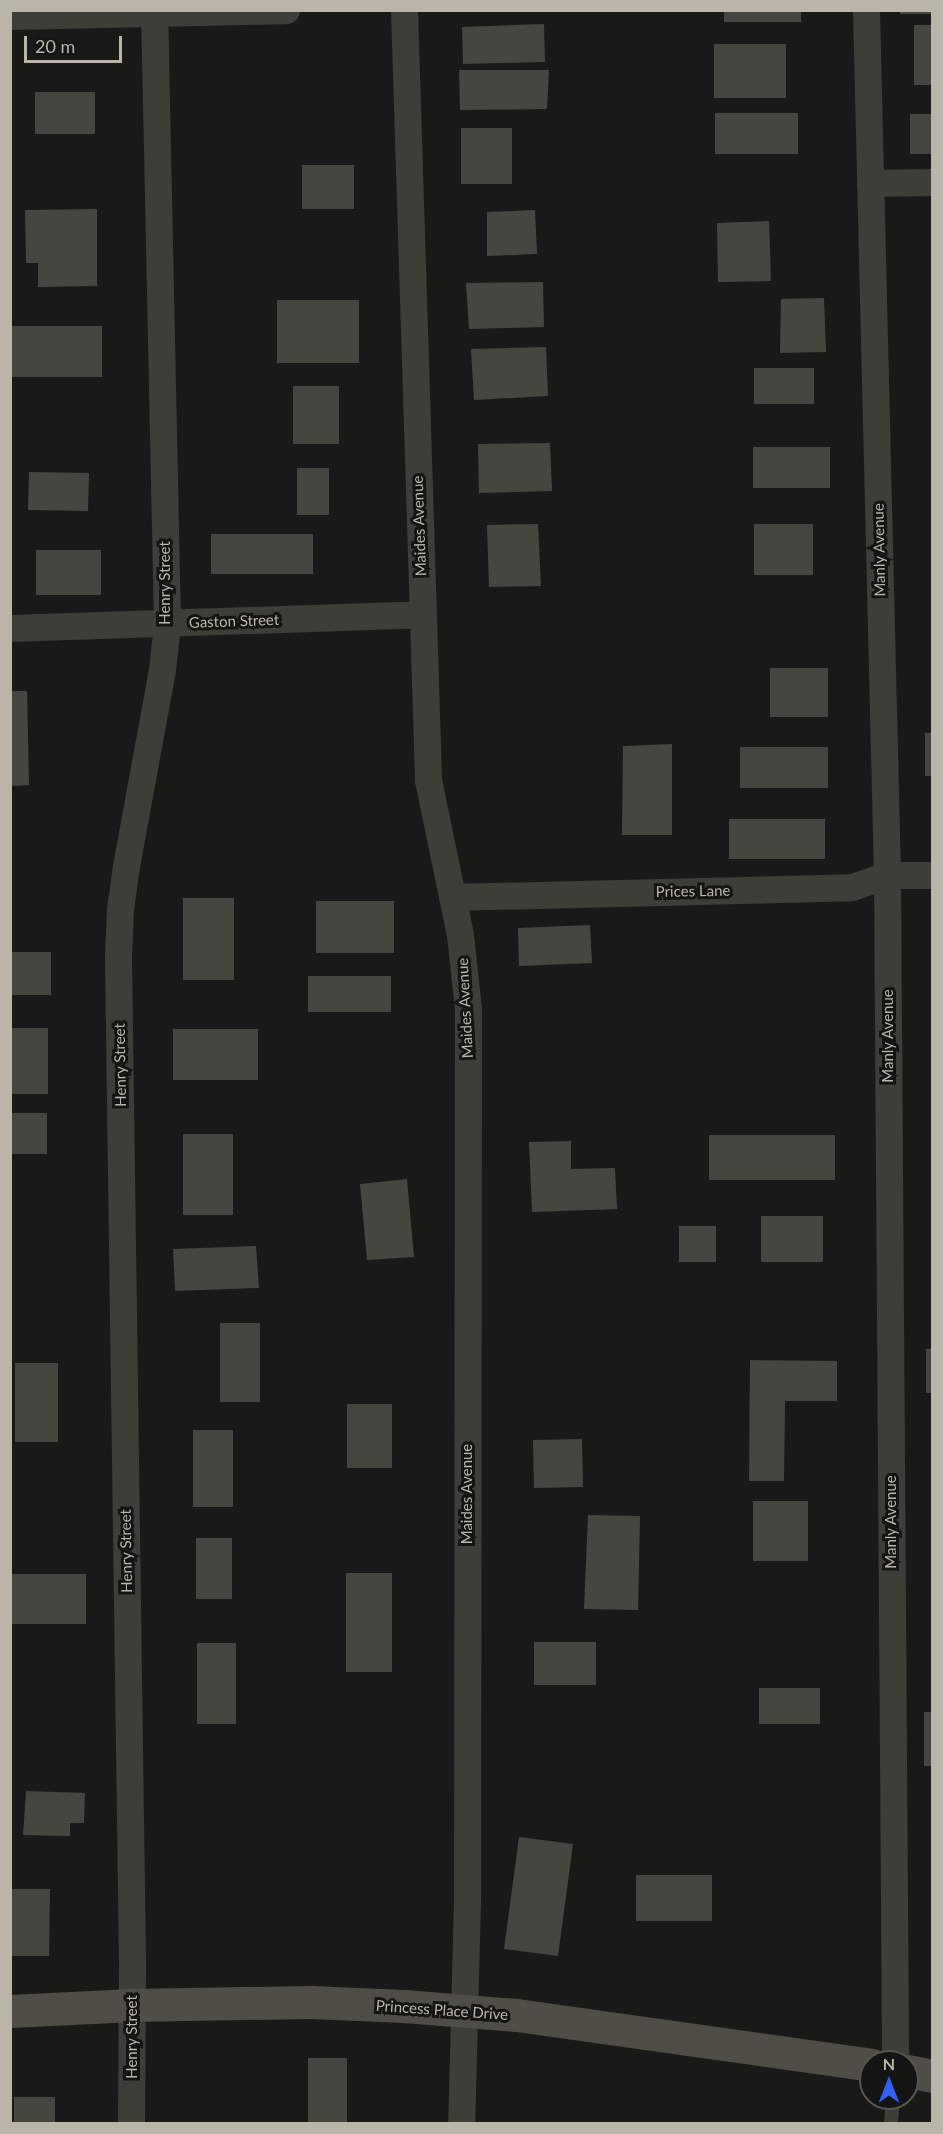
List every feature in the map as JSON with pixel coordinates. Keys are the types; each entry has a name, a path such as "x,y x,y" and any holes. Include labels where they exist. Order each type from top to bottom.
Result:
{"street":[{"path":"10,16 286,10"},
{"name":"Maides Avenue","path":"404,10 428,780 460,934 468,1009 467,1877 461,2124"},
{"name":"Manly Avenue","path":"866,10 886,875 895,2050"},
{"name":"Henry Street","path":"131,2124 132,2005 118,956 120,909 126,866 162,670 167,623 154,12"},
{"path":"870,183 933,182"},
{"name":"Gaston Street","path":"10,628 422,614"},
{"name":"Prices Lane","path":"452,897 852,887 886,875 933,875"},
{"name":"Princess Place Drive","path":"10,2011 132,2005 311,2002 462,2010 859,2063"}],"building":[{"path":"724,10 801,10 801,22 724,22"},
{"path":"900,10 932,10 932,14 900,14"},
{"path":"544,24 545,62 463,64 462,27"},
{"path":"914,25 932,25 932,85 914,85"},
{"path":"714,44 786,44 786,98 714,98"},
{"path":"459,70 549,70 547,109 460,110"},
{"path":"35,92 95,92 95,134 35,134"},
{"path":"715,113 798,113 798,154 715,154"},
{"path":"910,114 932,114 932,154 910,154"},
{"path":"461,128 512,128 512,184 461,184"},
{"path":"302,165 354,165 354,209 302,209"},
{"path":"97,209 97,286 38,287 38,263 26,263 25,210"},
{"path":"535,210 537,254 487,256 487,212"},
{"path":"769,221 771,281 718,282 717,223"},
{"path":"543,282 544,327 469,329 466,283"},
{"path":"824,298 826,352 780,353 781,299"},
{"path":"277,300 359,300 359,363 277,363"},
{"path":"10,326 102,326 102,377 10,377"},
{"path":"546,347 548,396 474,400 471,349"},
{"path":"754,368 814,368 814,404 754,404"},
{"path":"293,386 339,386 339,444 293,444"},
{"path":"550,443 552,491 479,493 478,444"},
{"path":"753,447 830,447 830,488 753,488"},
{"path":"297,468 329,468 329,515 297,515"},
{"path":"29,472 89,473 88,511 28,510"},
{"path":"538,524 541,586 489,587 487,525"},
{"path":"754,524 813,524 813,575 754,575"},
{"path":"211,534 313,534 313,574 211,574"},
{"path":"36,550 101,550 101,595 36,595"},
{"path":"770,668 828,668 828,717 770,717"},
{"path":"10,691 27,691 29,785 10,786"},
{"path":"925,733 932,733 932,776 925,776"},
{"path":"672,744 672,835 622,835 623,746"},
{"path":"740,747 828,747 828,788 740,788"},
{"path":"729,819 825,819 825,859 729,859"},
{"path":"183,898 234,898 234,980 183,980"},
{"path":"316,901 394,901 394,953 316,953"},
{"path":"590,925 592,963 519,966 518,928"},
{"path":"10,952 51,952 51,995 10,995"},
{"path":"308,976 391,976 391,1012 308,1012"},
{"path":"10,1028 48,1028 48,1094 10,1094"},
{"path":"173,1029 258,1029 258,1080 173,1080"},
{"path":"10,1113 47,1113 47,1154 10,1154"},
{"path":"183,1134 233,1134 233,1215 183,1215"},
{"path":"709,1135 835,1135 835,1180 709,1180"},
{"path":"571,1141 571,1169 615,1168 617,1209 532,1212 529,1142"},
{"path":"407,1179 414,1257 367,1260 360,1184"},
{"path":"761,1216 823,1216 823,1262 761,1262"},
{"path":"679,1226 716,1226 716,1262 679,1262"},
{"path":"256,1246 259,1288 175,1291 173,1249"},
{"path":"220,1323 260,1323 260,1402 220,1402"},
{"path":"926,1349 932,1349 932,1393 926,1393"},
{"path":"750,1360 837,1361 837,1401 785,1401 784,1481 749,1481"},
{"path":"15,1363 58,1363 58,1442 15,1442"},
{"path":"347,1404 392,1404 392,1468 347,1468"},
{"path":"193,1430 233,1430 233,1507 193,1507"},
{"path":"582,1439 583,1487 534,1488 533,1440"},
{"path":"753,1501 808,1501 808,1561 753,1561"},
{"path":"588,1515 640,1516 638,1610 584,1609"},
{"path":"196,1538 232,1538 232,1599 196,1599"},
{"path":"346,1573 392,1573 392,1672 346,1672"},
{"path":"10,1574 86,1574 86,1624 10,1624"},
{"path":"534,1642 596,1642 596,1685 534,1685"},
{"path":"197,1643 236,1643 236,1724 197,1724"},
{"path":"759,1688 820,1688 820,1724 759,1724"},
{"path":"924,1712 932,1712 932,1766 924,1766"},
{"path":"26,1791 85,1793 84,1823 70,1823 70,1836 23,1835"},
{"path":"519,1837 573,1844 558,1956 504,1949"},
{"path":"636,1875 712,1875 712,1921 636,1921"},
{"path":"10,1889 50,1889 49,1956 10,1956"},
{"path":"308,2058 347,2058 347,2124 308,2124"},
{"path":"14,2097 55,2097 55,2124 14,2124"}]}
